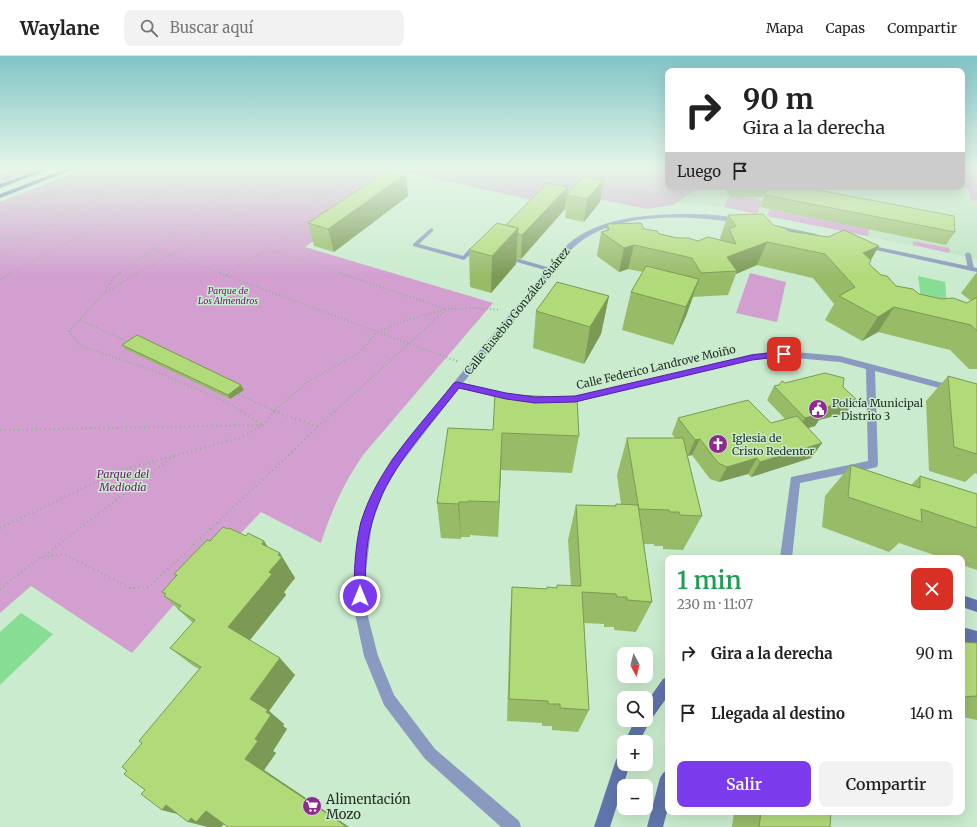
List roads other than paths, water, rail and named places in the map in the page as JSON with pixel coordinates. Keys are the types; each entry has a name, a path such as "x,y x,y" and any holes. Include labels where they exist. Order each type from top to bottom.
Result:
{"street":[{"name":"Calle Eusebio González Suárez","path":"513,827 430,754 389,700 371,656 360,609 360,570 366,523 380,488 395,463 515,312 552,270 567,248 582,236 605,227 631,220 691,216 720,217 750,222"},
{"path":"765,225 823,238"},
{"path":"860,245 974,270"},
{"name":"Calle Federico Landrove Moiño","path":"551,400 575,399 752,357 784,354 840,359 977,395"},
{"path":"786,555 795,480 873,464 870,366"},
{"path":"457,385 520,398"},
{"path":"965,602 977,606"},
{"path":"965,635 977,638"},
{"path":"653,705 665,688"},
{"path":"602,827 620,771"},
{"path":"655,827 665,789"}],"lane":[{"path":"431,230 414,245 464,258 472,249 488,253"},
{"path":"968,254 974,270"},
{"path":"496,255 552,270"}],"place":[{"name":"Policía Municipal - Distrito 3","path":"818,409"},
{"name":"Iglesia de Cristo Redentor","path":"718,444"},
{"name":"Alimentación Mozo","path":"312,806"}],"park label":[{"name":"Parque de Los Almendros","path":"228,296"},
{"name":"Parque del Mediodía","path":"123,480"}]}
